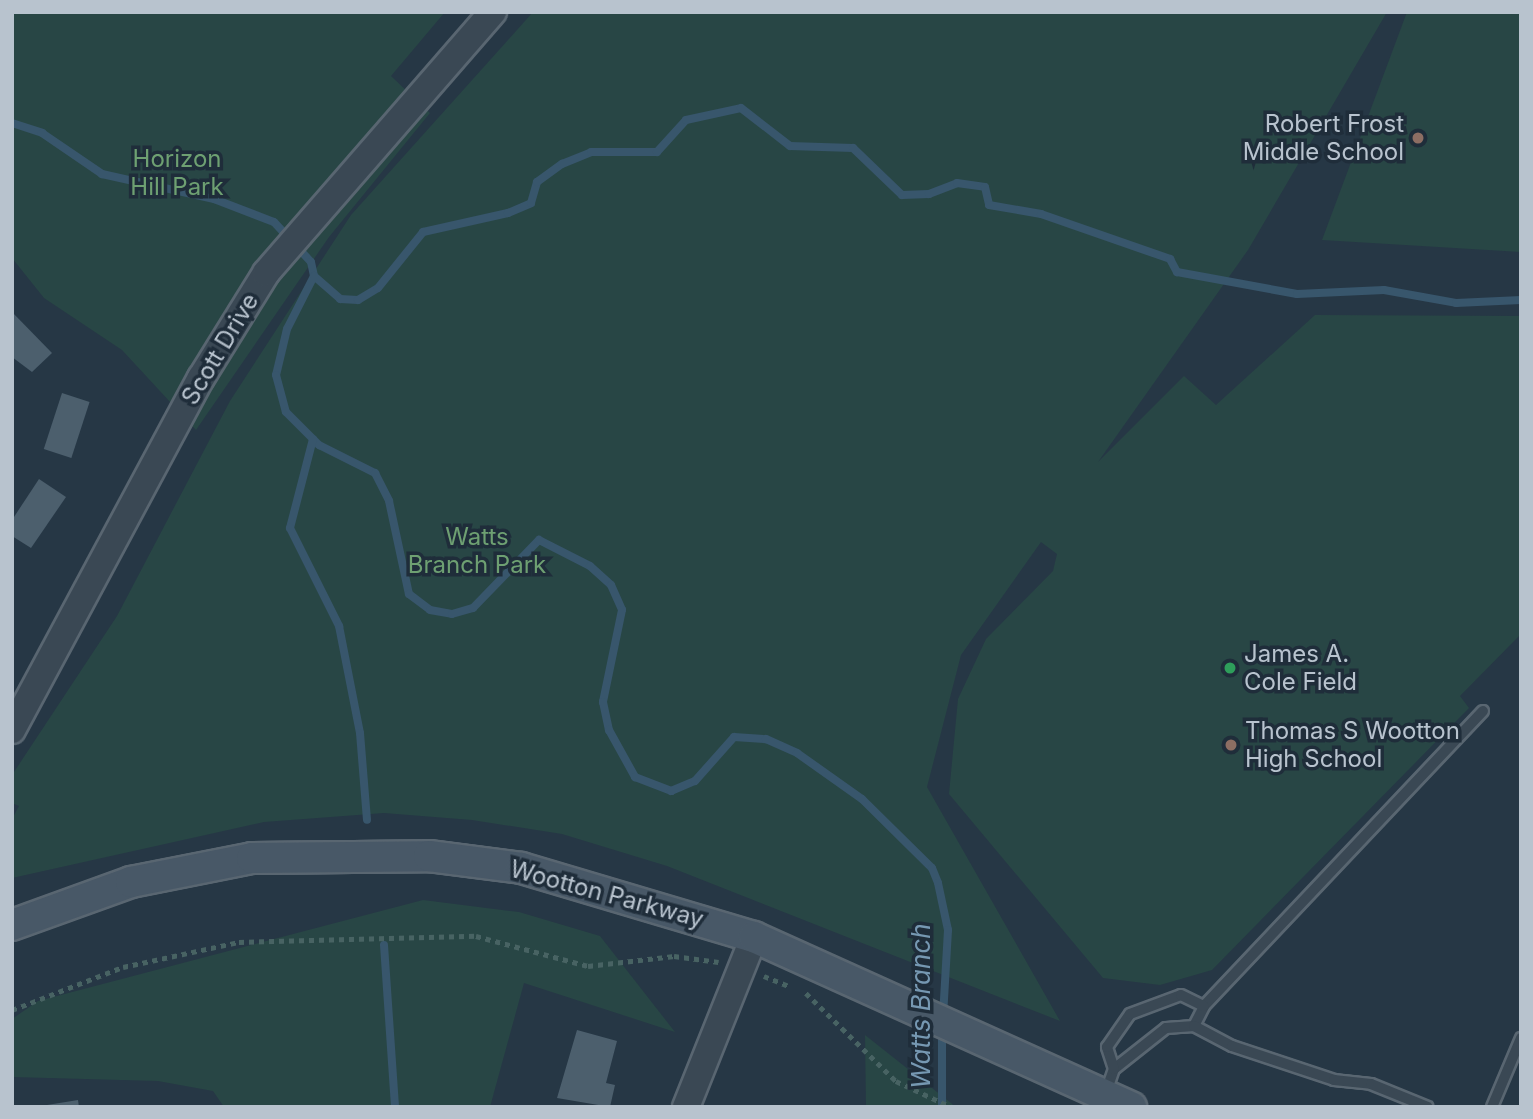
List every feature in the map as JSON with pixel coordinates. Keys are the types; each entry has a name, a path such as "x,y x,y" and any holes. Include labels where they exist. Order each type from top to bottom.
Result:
{"main road":[{"name":"Wootton Parkway","path":"12,925 131,883 238,861 371,854 521,868 754,937 918,1006 1037,1063 1117,1090"}],"street":[{"name":"Scott Drive","path":"12,730 201,378 266,273 493,12"},
{"path":"685,1107 754,937"}],"lane":[{"path":"1194,1026 1204,1006 1483,711"},
{"path":"1117,1090 1107,1047 1130,1014 1181,995 1204,1006"},
{"path":"1117,1090 1166,1028 1194,1026 1232,1046 1334,1080 1371,1084 1428,1107"},
{"path":"1492,1107 1521,1038"}],"path":[{"path":"12,1010 123,967 239,942 476,936 589,966 674,956 742,967 809,995 896,1081 951,1107"}],"green space":[{"name":"Horizon Hill Park","path":"12,12 445,12 391,76 430,113 329,237 196,430 122,350 44,298 12,258"},
{"name":"Watts Branch Park","path":"533,12 1387,12 1248,250 1098,462 1184,376 1216,405 1315,315 1521,316 1521,634 1460,696 1469,708 1212,970 1160,985 1103,978 949,794 958,699 986,639 1053,571 1057,554 1041,542 961,655 927,787 1060,1021 667,866 562,834 472,820 384,813 264,822 12,878 12,819 19,806 12,803 12,775 117,616 230,401 351,215"},
{"name":"Robert Frost Middle School","path":"1407,12 1521,12 1521,252 1322,240"},
{"path":"423,900 519,912 600,936 675,1032 524,983 490,1107 224,1107 213,1091 158,1081 12,1077 12,1019 38,1001"},
{"path":"865,1035 956,1107 866,1107"}],"building":[{"path":"12,312 52,353 32,372 12,357"},
{"path":"62,393 90,402 71,458 44,449"},
{"path":"39,479 66,497 31,548 12,536 12,520"},
{"path":"577,1030 617,1041 606,1083 615,1085 610,1107 557,1098"},
{"path":"78,1100 79,1107 47,1107 47,1105"}],"waterway":[{"path":"314,276 340,299 358,300 378,288 423,232 508,213 531,203 537,182 562,164 591,152 657,152 686,120 741,108 790,146 853,148 902,195 929,194 957,183 985,187 989,205 1041,214 1170,259 1177,272 1297,294 1384,290 1456,303 1521,300"},
{"name":"Watts Branch","path":"12,123 42,133 102,174 214,199 274,222 311,262 314,276 287,329 276,375 286,412 319,445 375,473 389,501 409,594 430,610 452,614 473,608 539,540 590,566 611,585 622,610 603,702 609,730 635,777 671,791 695,781 734,737 766,739 797,753 862,799 932,868 938,883 948,930 943,1016"},
{"path":"313,439 290,528 339,626 360,733 367,820"},
{"path":"384,945 395,1107"},
{"name":"Watts Branch","path":"942,1029 942,1107"}],"place":[{"name":"Robert Frost Middle School","path":"1418,138"},
{"name":"James A. Cole Field","path":"1230,668"},
{"name":"Thomas S Wootton High School","path":"1231,745"}]}
